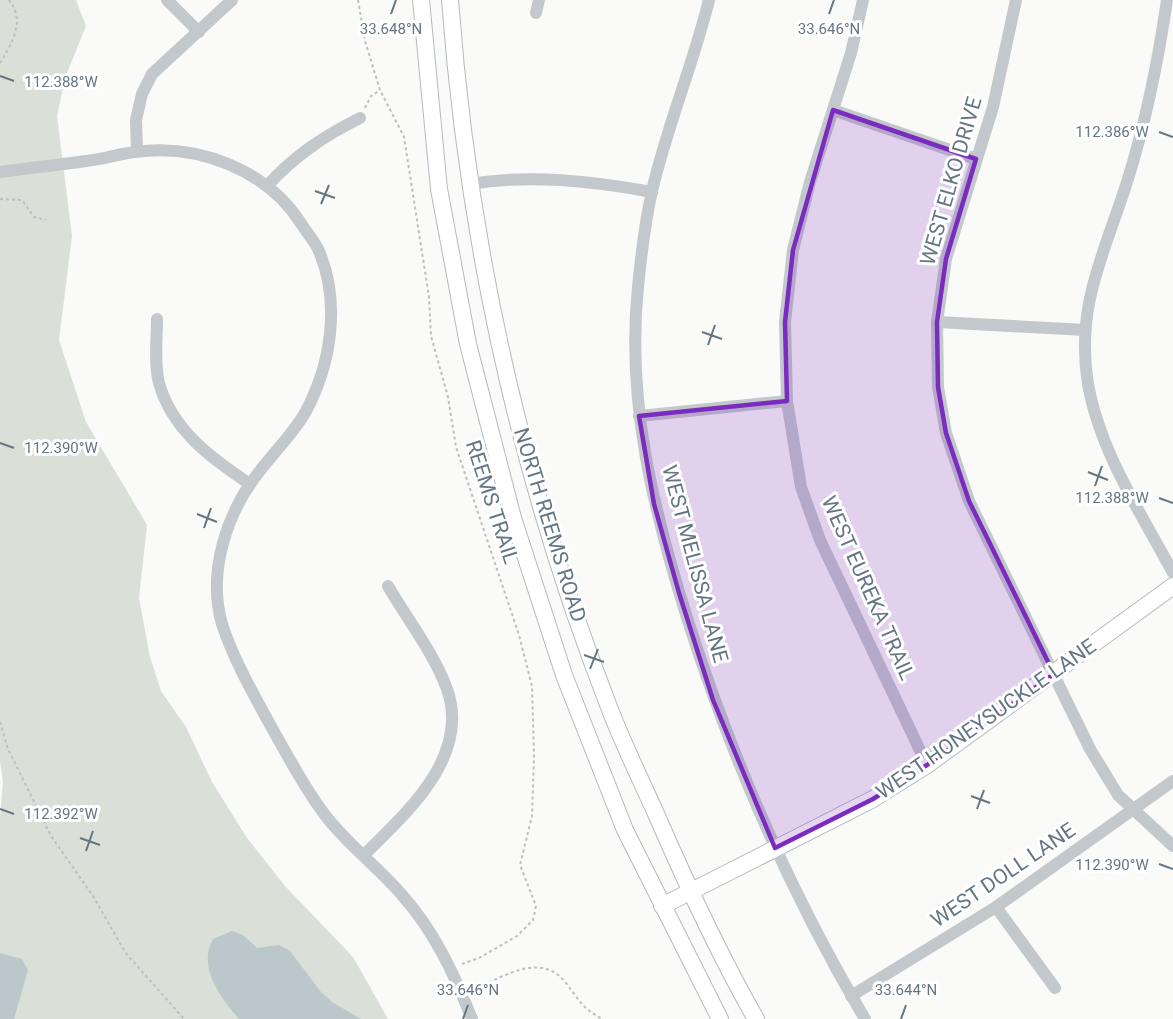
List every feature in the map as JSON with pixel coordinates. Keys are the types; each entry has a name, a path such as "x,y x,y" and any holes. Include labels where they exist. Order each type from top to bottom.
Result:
{"main road":[{"name":"NORTH REEMS ROAD","path":"421,0 439,189 468,344 510,506 564,675 625,830 720,1019"},
{"name":"NORTH REEMS ROAD","path":"450,0 456,81 470,184 502,358 567,591 609,709 725,965 756,1019"},
{"name":"WEST HONEYSUCKLE LANE","path":"662,906 873,799 927,765 1173,586"}],"street":[{"path":"167,0 199,32"},
{"path":"137,151 136,120 142,94 152,74 172,52 199,32 232,0"},
{"path":"536,13 539,0"},
{"name":"WEST MELISSA LANE","path":"709,0 697,49 652,192 638,289 639,416 654,504 713,700 775,848 865,1019"},
{"name":"WEST EUREKA TRAIL","path":"863,0 851,53 810,182 793,249 785,322 787,401 801,487 820,540 927,765"},
{"name":"WEST ELKO DRIVE","path":"1016,0 993,107 946,259 937,322 938,387 946,433 966,492 1090,749 1118,795 1132,811 1173,846"},
{"path":"1167,0 1158,59 1144,121 1127,182 1094,275 1085,330 1088,384 1107,449 1173,573"},
{"path":"833,110 976,159"},
{"path":"267,186 288,163 314,143 360,118"},
{"path":"0,172 137,151 174,151 216,159 249,173 267,186 296,215 319,252 328,287 331,319 330,345 320,381 304,414 250,484 231,518 219,567 221,620 245,679 308,789 324,814 422,920 450,967 472,1019"},
{"path":"470,184 563,180 603,183 652,192"},
{"path":"158,319 159,383 172,413 183,429 214,460 250,484"},
{"path":"937,322 1085,330"},
{"path":"639,416 787,401"},
{"path":"364,855 411,809 432,781 444,757 451,720 447,690 388,586"},
{"name":"WEST DOLL LANE","path":"851,996 996,907 1173,781"},
{"path":"996,907 1054,988"}],"path":[{"path":"0,63 17,30 18,18 9,0"},
{"name":"REEMS TRAIL","path":"358,0 365,41 380,90 404,137 429,297 431,336 448,397 456,447 519,635 532,686 534,755 532,816 520,865 536,906 532,920 517,936 486,954 450,967"},
{"path":"360,118 371,96 380,90"},
{"path":"0,199 22,201 34,217 46,220"},
{"path":"0,722 8,749 51,836 93,897 124,952 184,1019"},
{"path":"462,993 524,968 540,966 553,970 578,1004 602,1019"}],"highlighted area":[{"path":"833,110 976,159 946,259 937,322 938,387 946,433 969,501 1054,674 927,765 873,799 775,848 713,700 679,593 654,504 639,416 787,401 785,322 793,250"}],"shaded area":[{"path":"0,0 76,0 86,26 65,78 57,116 72,236 59,340 86,422 147,525 139,598 150,657 161,691 186,727 212,782 247,838 285,886 353,957 388,1019 0,1019 0,817 3,782 0,761"},
{"path":"232,931 243,935 257,948 279,945 290,951 321,992 332,1002 361,1019 239,1019 213,982 208,961 213,939"},
{"path":"0,953 22,959 28,970 14,1019 0,1019"}]}
